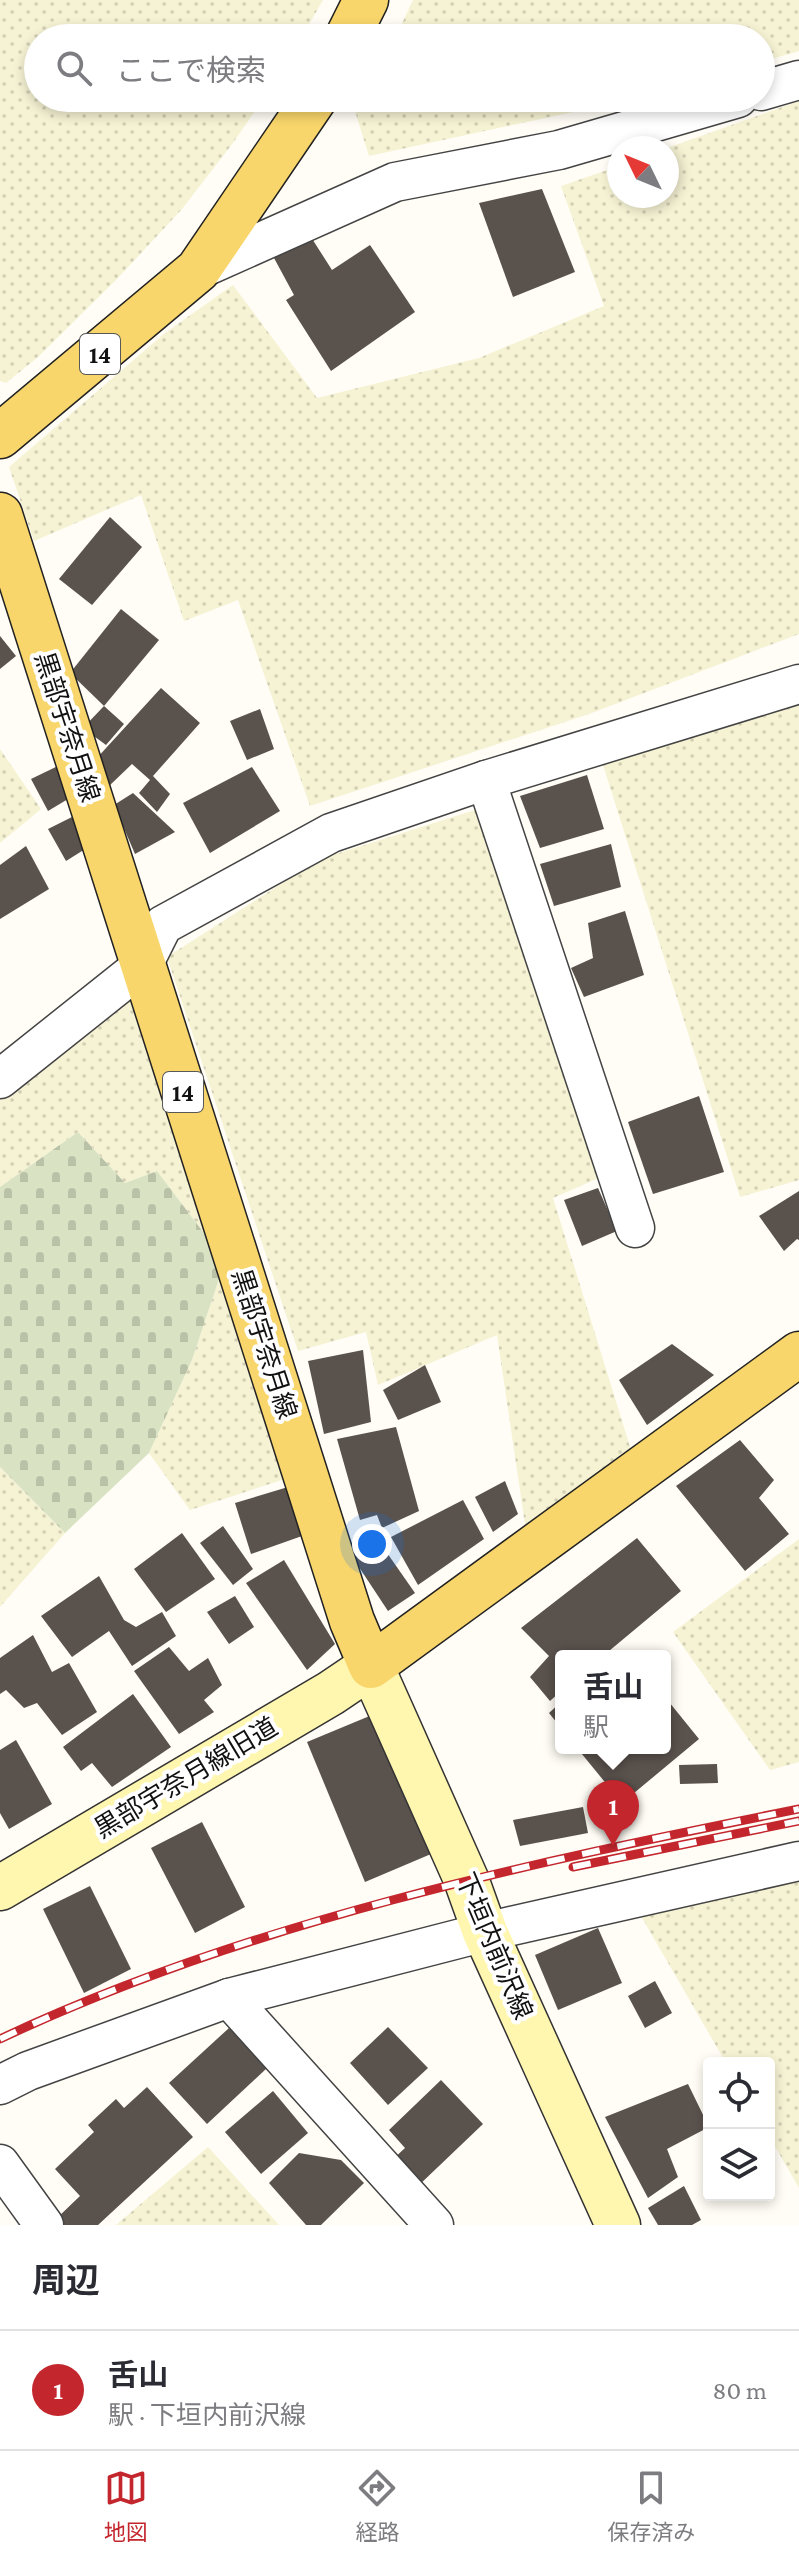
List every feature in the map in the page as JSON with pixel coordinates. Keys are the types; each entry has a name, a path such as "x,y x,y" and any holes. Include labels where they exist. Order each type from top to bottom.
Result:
{"main road":[{"path":"354,24 366,0"},
{"name":"14","path":"0,436 198,270 305,112"},
{"name":"黒部宇奈月線","path":"0,515 352,1621 371,1666"},
{"path":"371,1666 799,1354"},
{"name":"黒部宇奈月線旧道","path":"0,1888 331,1693 371,1666"},
{"name":"下垣内前沢線","path":"371,1666 466,1879 485,1932 618,2225"}],"street":[{"path":"775,87 799,80"},
{"path":"198,270 395,182 559,150 690,112"},
{"path":"0,1079 143,965 163,925 331,833 486,780 799,684"},
{"path":"486,780 635,1228"},
{"path":"0,2085 28,2071 229,1998 485,1932 799,1861"},
{"path":"229,1998 434,2225"},
{"path":"0,2164 36,2221"}],"shaded area":[{"path":"0,0 323,0 309,24 24,24 24,112 254,112 182,209 117,279 38,357 6,383 0,381"},
{"path":"413,0 799,0 799,51 775,58 775,24 402,24"},
{"path":"799,101 799,634 589,714 310,806 238,600 184,621 141,495 34,541 9,467 165,333 233,285 317,398 479,358 604,306 561,186 607,170 607,208 679,208 679,144"},
{"path":"355,112 573,112 369,156"},
{"path":"799,702 799,1180 740,1197 602,762"},
{"path":"0,749 41,809 0,843"},
{"path":"475,810 601,1177 553,1198 632,1453 526,1531 497,1335 378,1385 366,1332 298,1351 167,957 320,859"},
{"path":"134,994 225,1261 157,1171 125,1183 78,1132 0,1187 0,1097"},
{"path":"225,1261 291,1477 190,1510 149,1453 192,1360"},
{"path":"0,1467 65,1533 0,1607"},
{"path":"799,1539 799,1762 770,1770 673,1632"},
{"path":"799,1881 799,2188 775,2146 775,2057 723,2057 641,1916"},
{"path":"208,2147 279,2225 116,2225"}],"green space":[{"path":"78,1132 125,1183 157,1171 225,1261 192,1360 149,1453 65,1533 0,1467 0,1187"}],"building":[{"path":"542,189 575,272 513,297 479,203"},
{"path":"309,234 332,270 370,245 415,312 331,371 286,300 294,295 274,258"},
{"path":"110,517 142,547 92,605 59,579"},
{"path":"121,609 159,640 104,706 70,673"},
{"path":"0,636 16,656 0,669"},
{"path":"161,688 200,723 153,776 170,794 157,812 139,793 150,780 132,764 109,786 96,759"},
{"path":"104,706 124,724 106,745 83,728"},
{"path":"260,709 274,749 247,760 230,721"},
{"path":"62,764 73,796 48,811 31,779"},
{"path":"252,767 280,811 210,853 183,803"},
{"path":"587,775 604,829 540,848 520,796"},
{"path":"133,793 175,832 135,854 114,805"},
{"path":"76,815 90,846 66,861 48,829"},
{"path":"611,844 621,887 554,906 540,864"},
{"path":"26,846 49,889 0,919 0,865"},
{"path":"625,911 644,975 584,997 571,968 593,958 588,923"},
{"path":"699,1096 724,1172 653,1194 628,1122"},
{"path":"598,1188 617,1231 582,1246 564,1200"},
{"path":"799,1191 799,1240 784,1251 759,1216"},
{"path":"672,1344 714,1375 647,1425 619,1380"},
{"path":"363,1350 371,1422 324,1434 308,1361"},
{"path":"425,1365 441,1402 398,1420 383,1390"},
{"path":"396,1427 419,1511 382,1528 377,1515 360,1520 337,1439"},
{"path":"740,1440 774,1480 759,1498 789,1534 745,1571 676,1486"},
{"path":"505,1481 518,1514 493,1532 475,1497"},
{"path":"288,1487 302,1536 251,1554 235,1503"},
{"path":"463,1500 484,1539 418,1585 391,1537"},
{"path":"223,1526 253,1569 233,1585 200,1543"},
{"path":"182,1533 215,1579 166,1612 134,1569"},
{"path":"637,1538 681,1591 610,1650 555,1650 555,1696 550,1701 530,1677 549,1656 521,1628"},
{"path":"378,1540 415,1593 388,1611 353,1558"},
{"path":"284,1560 335,1644 307,1670 246,1583"},
{"path":"99,1576 124,1620 136,1627 162,1612 176,1636 132,1666 109,1631 72,1657 41,1616"},
{"path":"235,1596 254,1627 229,1644 207,1612"},
{"path":"33,1635 52,1672 69,1663 97,1712 62,1735 37,1703 24,1708 6,1690 0,1694 0,1658"},
{"path":"169,1647 189,1671 208,1658 222,1685 204,1700 214,1712 179,1734 134,1671"},
{"path":"133,1694 171,1747 112,1787 92,1763 81,1771 63,1747"},
{"path":"671,1704 699,1739 622,1803 582,1754 671,1754"},
{"path":"372,1715 431,1854 365,1882 307,1742"},
{"path":"16,1740 52,1804 9,1829 0,1813 0,1750"},
{"path":"717,1764 718,1783 680,1784 679,1765"},
{"path":"583,1807 588,1833 520,1846 513,1820"},
{"path":"202,1822 245,1907 195,1933 151,1848"},
{"path":"90,1886 131,1969 84,1993 43,1909"},
{"path":"598,1928 622,1983 558,2010 535,1955"},
{"path":"655,1981 672,2013 645,2028 628,1996"},
{"path":"388,2027 428,2068 388,2105 350,2063"},
{"path":"229,2028 267,2068 207,2124 169,2083"},
{"path":"441,2080 483,2124 417,2187 391,2161 405,2148 389,2130"},
{"path":"688,2084 703,2115 703,2130 667,2149 678,2177 648,2198 605,2117"},
{"path":"147,2087 193,2137 98,2225 63,2225 57,2218 80,2196 55,2169 94,2132 88,2125 116,2099 124,2108"},
{"path":"273,2091 308,2133 261,2174 225,2132"},
{"path":"299,2153 341,2160 364,2183 321,2225 306,2225 269,2183"},
{"path":"684,2186 701,2220 692,2225 658,2225 648,2208"}],"railway":[{"path":"0,2039 95,1997 192,1961 392,1900 596,1851 799,1809"},
{"path":"573,1867 799,1821"}],"place":[{"name":"舌山","path":"613,1846"}]}
